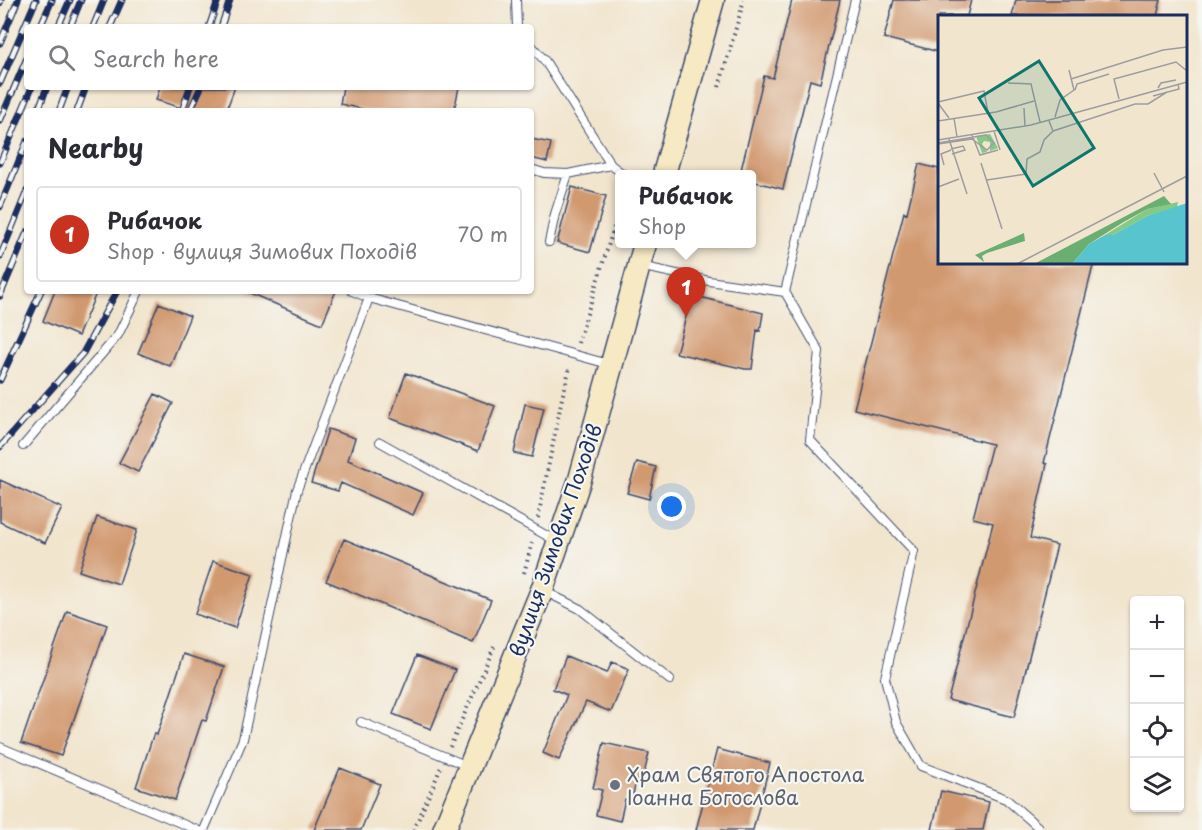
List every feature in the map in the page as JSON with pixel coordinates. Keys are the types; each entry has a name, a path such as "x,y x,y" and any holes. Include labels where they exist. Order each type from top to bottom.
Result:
{"main road":[{"path":"665,170 713,0"},
{"name":"вулиця Зимових Походів","path":"444,830 542,590 580,479 644,248"}],"lane":[{"path":"516,0 517,24"},
{"path":"855,0 785,292 819,351 810,440 914,551 885,678 896,722 921,766 1006,799 1038,827 1038,830"},
{"path":"534,48 545,61 611,165 618,170"},
{"path":"534,170 544,173 568,174 611,165"},
{"path":"549,242 568,174"},
{"path":"640,266 709,281 785,292"},
{"path":"23,446 117,335 138,294"},
{"path":"359,294 612,365"},
{"path":"204,830 243,739 297,490 369,298"},
{"path":"380,442 558,542"},
{"path":"542,590 580,609 669,680"},
{"path":"361,722 470,767"},
{"path":"0,747 197,830"}],"path":[{"path":"719,87 744,0"}],"building":[{"path":"792,0 840,0 820,83 810,80 783,189 756,182 756,170 741,170 764,76 773,78"},
{"path":"894,0 971,0 967,15 938,15 938,52 884,38"},
{"path":"1016,0 1161,0 1157,15 1012,15"},
{"path":"159,90 234,90 227,108 181,108 156,100"},
{"path":"342,90 458,90 455,108 358,108 340,104"},
{"path":"534,140 551,143 547,162 534,159"},
{"path":"919,164 938,169 938,264 1094,264 1044,463 1047,464 1030,538 1057,545 1014,717 948,700 993,523 973,518 992,444 854,409 904,212 907,213"},
{"path":"572,187 606,196 590,252 557,243"},
{"path":"54,294 96,294 78,336 43,321"},
{"path":"252,294 335,294 322,324"},
{"path":"692,295 763,313 760,331 757,330 752,369 676,353"},
{"path":"159,303 190,316 170,366 138,353"},
{"path":"406,373 495,406 478,451 390,418"},
{"path":"155,394 173,403 138,472 119,463"},
{"path":"525,404 544,408 532,457 514,453"},
{"path":"328,429 355,438 348,460 423,493 413,515 341,483 338,491 311,483"},
{"path":"637,462 656,467 649,499 627,493"},
{"path":"0,480 62,508 45,543 0,522"},
{"path":"97,517 137,530 119,584 79,571"},
{"path":"344,539 491,600 473,643 326,581"},
{"path":"213,561 253,574 235,628 195,614"},
{"path":"67,611 107,625 61,756 21,743"},
{"path":"184,654 224,667 206,721 202,720 175,800 136,787 154,733 157,735"},
{"path":"417,655 455,670 431,729 393,714"},
{"path":"566,656 607,673 612,662 629,669 611,712 586,702 559,760 543,753 567,695 553,689"},
{"name":"Храм Святого Апостола Іоанна Богослова","path":"604,743 649,753 642,782 636,780 632,800 625,799 620,821 596,815 602,790 593,788"},
{"path":"717,749 770,763 753,830 696,830"},
{"path":"340,768 380,784 361,830 314,830"},
{"path":"941,791 989,802 983,830 932,830"}],"railway":[{"path":"0,43 18,0"},
{"path":"26,24 36,0"},
{"path":"41,24 52,0"},
{"path":"59,24 70,0"},
{"path":"71,24 81,0"},
{"path":"94,24 104,0"},
{"path":"111,24 122,0"},
{"path":"210,24 218,0"},
{"path":"222,24 230,0"},
{"path":"0,83 24,28"},
{"path":"0,121 24,65"},
{"path":"0,163 31,90"},
{"path":"39,108 46,90"},
{"path":"60,108 67,90"},
{"path":"78,108 85,90"},
{"path":"183,108 189,90"},
{"path":"191,108 200,90"},
{"path":"0,207 24,148"},
{"path":"0,257 24,198"},
{"path":"0,296 24,239"},
{"path":"0,380 40,294"},
{"path":"0,447 83,353 115,294"}],"place":[{"name":"Рибачок","path":"686,317"},
{"name":"Храм Святого Апостола Іоанна Богослова","path":"615,785"}]}
